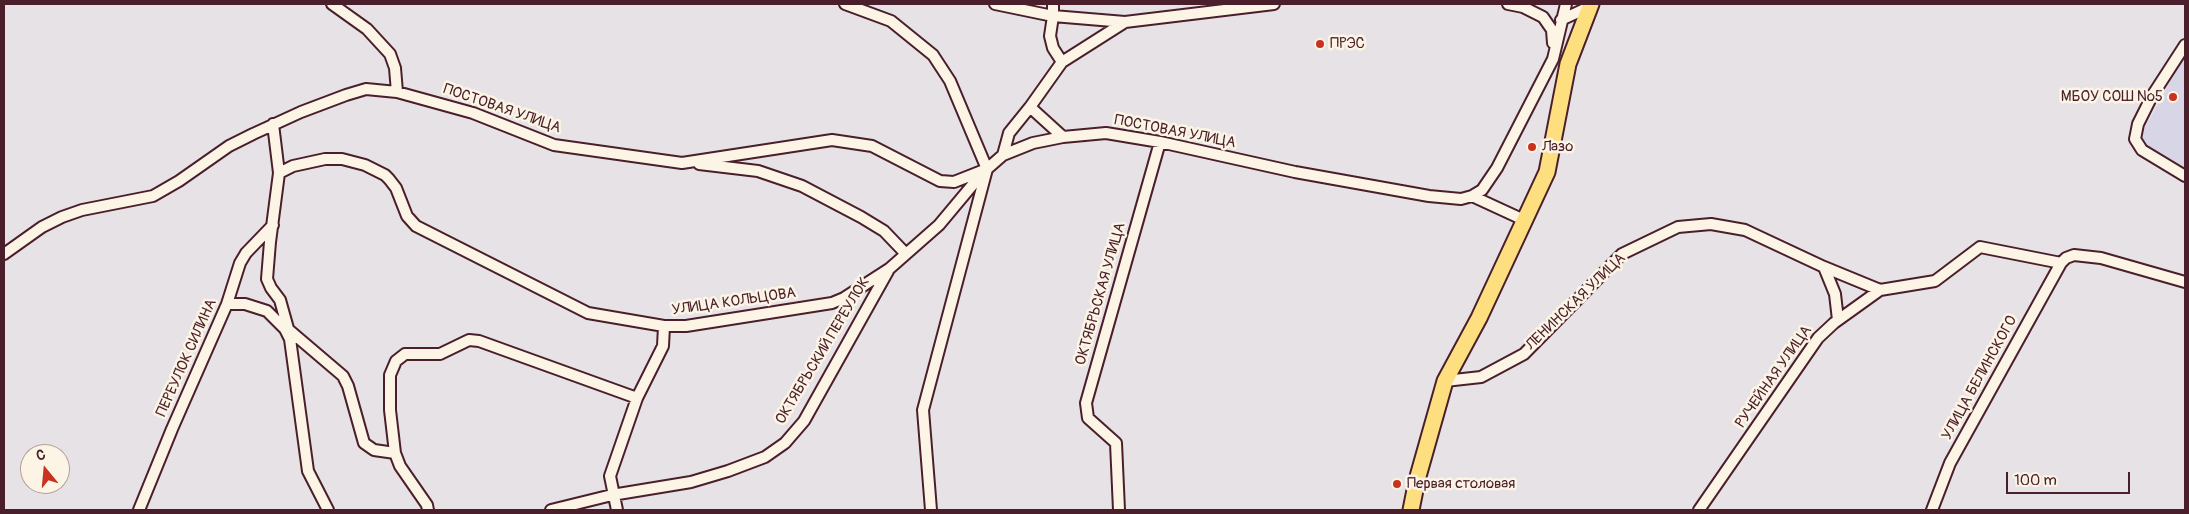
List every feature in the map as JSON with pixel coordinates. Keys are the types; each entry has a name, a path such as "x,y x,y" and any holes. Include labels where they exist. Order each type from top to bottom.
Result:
{"main road":[{"path":"1411,510 1419,471 1445,381 1479,318 1547,172 1568,64 1590,5"}],"street":[{"path":"332,4 367,29 390,54 395,68 397,92"},
{"path":"845,4 891,21 933,55 950,81 987,169 923,410 931,510"},
{"path":"995,4 1053,16 1125,22 1274,4"},
{"path":"1053,4 1050,36 1053,48 1062,62"},
{"path":"1508,4 1523,7 1543,17 1552,30 1553,59"},
{"path":"1472,196 1482,190 1497,168 1553,59 1566,4"},
{"path":"1561,20 1590,5"},
{"path":"1003,155 1008,133 1030,107 1062,62 1125,22"},
{"path":"2185,45 2152,96 2138,124 2135,139 2142,150 2185,176"},
{"path":"1553,59 1568,64"},
{"name":"ПОСТОВАЯ УЛИЦА","path":"4,254 42,227 62,217 82,210 153,196 166,190 229,146 273,124 366,89 397,92 473,113 554,145 682,163 832,140 872,146 940,181 954,182 987,169 1003,155 1033,143 1063,137 1106,134 1160,142 1295,172 1429,196 1461,198 1472,196"},
{"path":"1030,107 1063,137"},
{"path":"273,124 279,173 267,279 280,300 289,334 308,471 328,510"},
{"name":"ОКТЯБРЬСКАЯ УЛИЦА","path":"1119,510 1116,443 1088,418 1086,403 1160,142"},
{"name":"УЛИЦА КОЛЬЦОВА","path":"279,173 293,166 325,159 342,159 365,166 385,175 389,179 396,188 407,216 416,226 588,313 664,326 686,326 832,303 889,270 939,226 987,169"},
{"name":"ПОСТОВАЯ УЛИЦА","path":"698,161 702,165 758,171 802,186 861,216 884,231 906,254"},
{"path":"1472,196 1524,220"},
{"name":"ЛЕНИНСКАЯ УЛИЦА","path":"1445,381 1481,377 1524,354 1622,254 1678,228 1710,224 1745,230 1824,267 1880,290"},
{"name":"ПЕРЕУЛОК СИЛИНА","path":"139,510 172,429 228,304 240,263 246,253 273,225"},
{"name":"РУЧЕЙНАЯ УЛИЦА","path":"1700,510 1818,338 1838,320 1880,290 1935,282 1980,248 2061,263"},
{"path":"2061,263 2074,255 2101,258 2185,282"},
{"name":"УЛИЦА БЕЛИНСКОГО","path":"1932,510 1950,463 2061,263"},
{"path":"1824,267 1835,294 1838,320"},
{"name":"ОКТЯБРЬСКИЙ ПЕРЕУЛОК","path":"551,510 612,495 691,482 765,457 785,444 804,421 889,270"},
{"path":"228,304 245,304 267,310 289,334 343,376 348,386 364,443 374,450 395,453"},
{"path":"617,510 612,495 610,476 637,398 663,346 664,326"},
{"path":"431,509 409,481 395,453 390,410 390,375 396,361 406,354 440,354 469,340 479,340 637,398"}],"shaded area":[{"name":"МБОУ СОШ №5","path":"2185,54 2185,168 2138,141"}],"place":[{"name":"ПРЭС","path":"1320,44"},
{"name":"МБОУ СОШ №5","path":"2173,97"},
{"name":"Лазо","path":"1532,147"},
{"name":"Первая столовая","path":"1397,484"}]}
